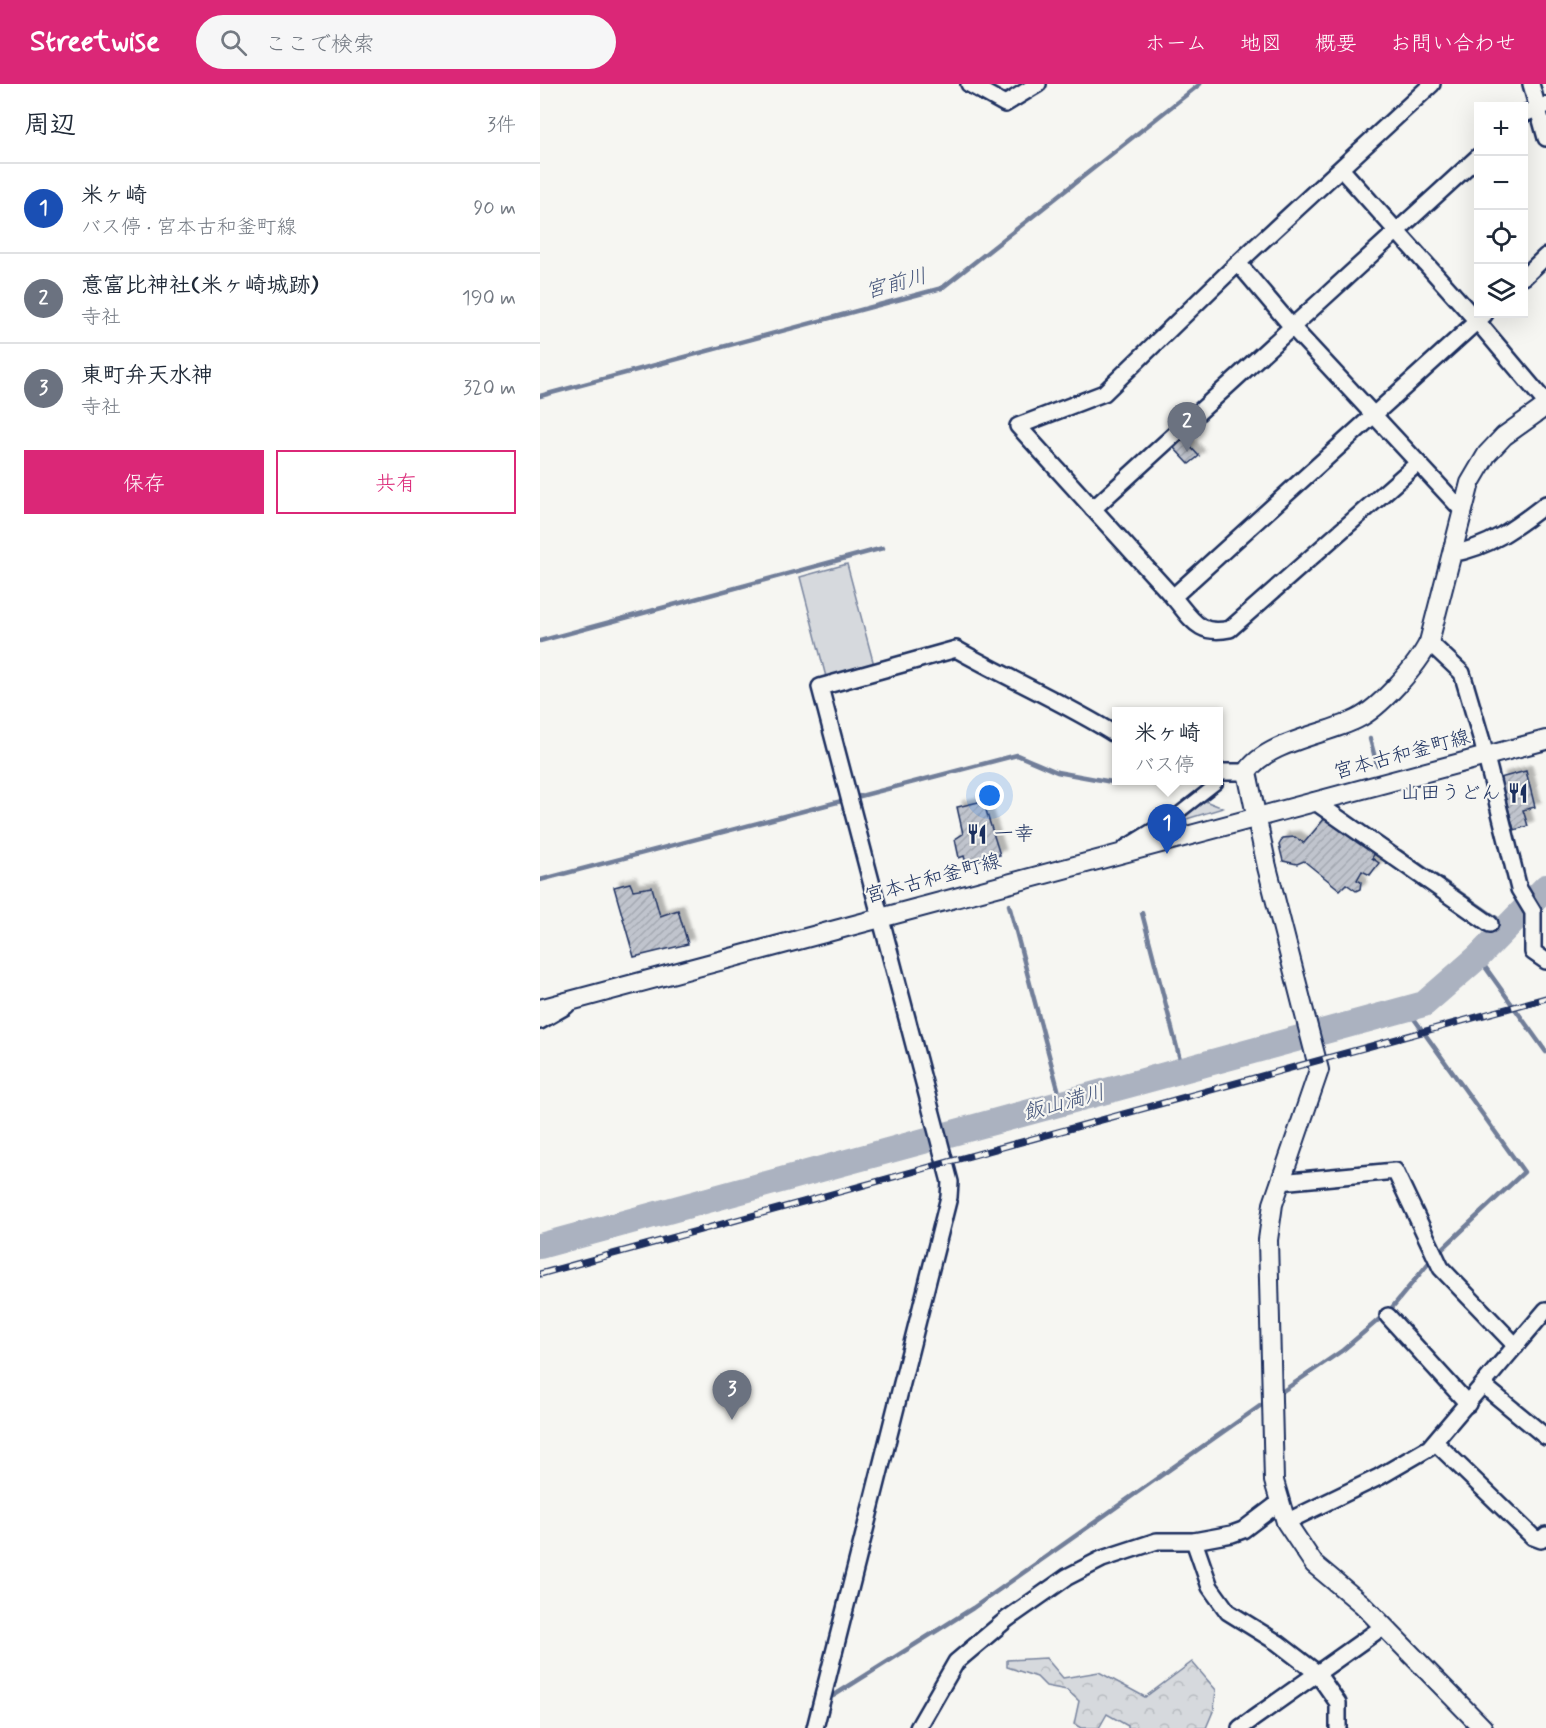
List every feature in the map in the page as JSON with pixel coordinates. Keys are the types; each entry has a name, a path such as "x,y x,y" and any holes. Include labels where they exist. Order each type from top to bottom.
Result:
{"street":[{"path":"969,84 1005,104 1038,84"},
{"path":"1418,463 1230,629 1216,632 1201,629 1018,426 1104,393 1238,264 1432,84"},
{"path":"1531,84 1536,109 1546,138"},
{"path":"1093,508 1474,161"},
{"path":"1341,170 1396,232 1474,310"},
{"path":"1528,274 1546,256"},
{"path":"1238,264 1461,509"},
{"path":"1173,597 1375,416 1480,318"},
{"path":"1482,318 1546,405 1504,436 1487,454 1470,483 1461,509 1429,642 1424,653 1398,682 1360,718 1267,752 1253,763 1247,772 1256,817 1318,1061 1317,1077 1280,1182 1268,1240 1274,1481 1286,1522 1314,1564 1384,1626 1483,1728"},
{"path":"1451,554 1491,543 1507,534 1546,504"},
{"path":"1429,642 1462,673 1486,756 1519,889 1533,912 1533,952 1546,961"},
{"path":"815,1728 949,1197 950,1182 820,687 956,649 1018,684 1082,713 1112,732"},
{"name":"宮本古和釜町線","path":"540,1009 879,916 1546,740"},
{"path":"1223,777 1247,772"},
{"path":"1113,855 1162,826 1211,785"},
{"path":"1314,801 1490,924"},
{"path":"540,1021 578,999"},
{"path":"1280,1182 1395,1171 1441,1268 1516,1346"},
{"path":"1286,1522 1379,1477 1435,1442 1546,1310"},
{"path":"1388,1316 1468,1404"},
{"path":"1483,1385 1546,1437"},
{"path":"1435,1442 1533,1537 1541,1540 1546,1535"},
{"path":"918,1728 956,1662 1008,1619 1067,1577 1102,1559 1157,1541 1194,1541 1225,1537 1243,1530 1280,1502"},
{"path":"1194,1541 1210,1587 1228,1612 1278,1643 1317,1673 1338,1703 1338,1728"},
{"path":"1240,1728 1384,1626"}],"green space":[{"path":"847,564 874,665 826,677 800,577"},
{"path":"1205,801 1223,808 1180,821"},
{"path":"1046,1658 1063,1678 1099,1672 1145,1697 1192,1662 1216,1690 1214,1709 1206,1728 1128,1728 1107,1714 1099,1728 1081,1728 1074,1724 1079,1701 1067,1690 1046,1686 1037,1677 1007,1667 1007,1660"}],"building":[{"path":"1183,439 1199,456 1189,464 1174,448"},
{"name":"山田うどん","path":"1526,771 1535,807 1523,810 1528,826 1514,830 1500,778"},
{"path":"983,801 1000,855 966,863 964,856 959,858 955,839 963,834 957,807"},
{"path":"1325,818 1376,851 1372,858 1379,863 1370,875 1362,871 1357,880 1361,882 1360,889 1356,891 1346,884 1340,890 1304,861 1297,864 1283,861 1279,845 1283,838 1295,837 1304,843"},
{"path":"630,883 633,890 652,887 660,916 678,910 688,944 634,957 614,887"}],"waterway":[{"name":"宮前川","path":"540,396 942,288 1200,84"},
{"path":"540,641 883,548"},
{"path":"1370,739 1377,765"},
{"path":"540,880 1017,755 1057,772 1112,782"},
{"path":"1400,851 1508,926"},
{"name":"飯山満川","path":"540,1246 1424,1004 1478,957 1546,887"},
{"path":"1009,905 1062,1104"},
{"path":"1142,913 1183,1071"},
{"path":"1478,957 1546,1052"},
{"path":"1407,1009 1524,1172 1438,1253"},
{"path":"1277,1395 1343,1350 1390,1310 1432,1259"},
{"path":"833,1696 973,1608 1267,1401"}],"railway":[{"path":"540,1274 1546,998"}],"place":[{"name":"意富比神社(米ヶ崎城跡)","path":"1187,452"},
{"name":"山田うどん","path":"1518,793"},
{"name":"一幸","path":"977,834"},
{"name":"米ヶ崎","path":"1167,854"},
{"name":"東町弁天水神","path":"732,1420"}]}
